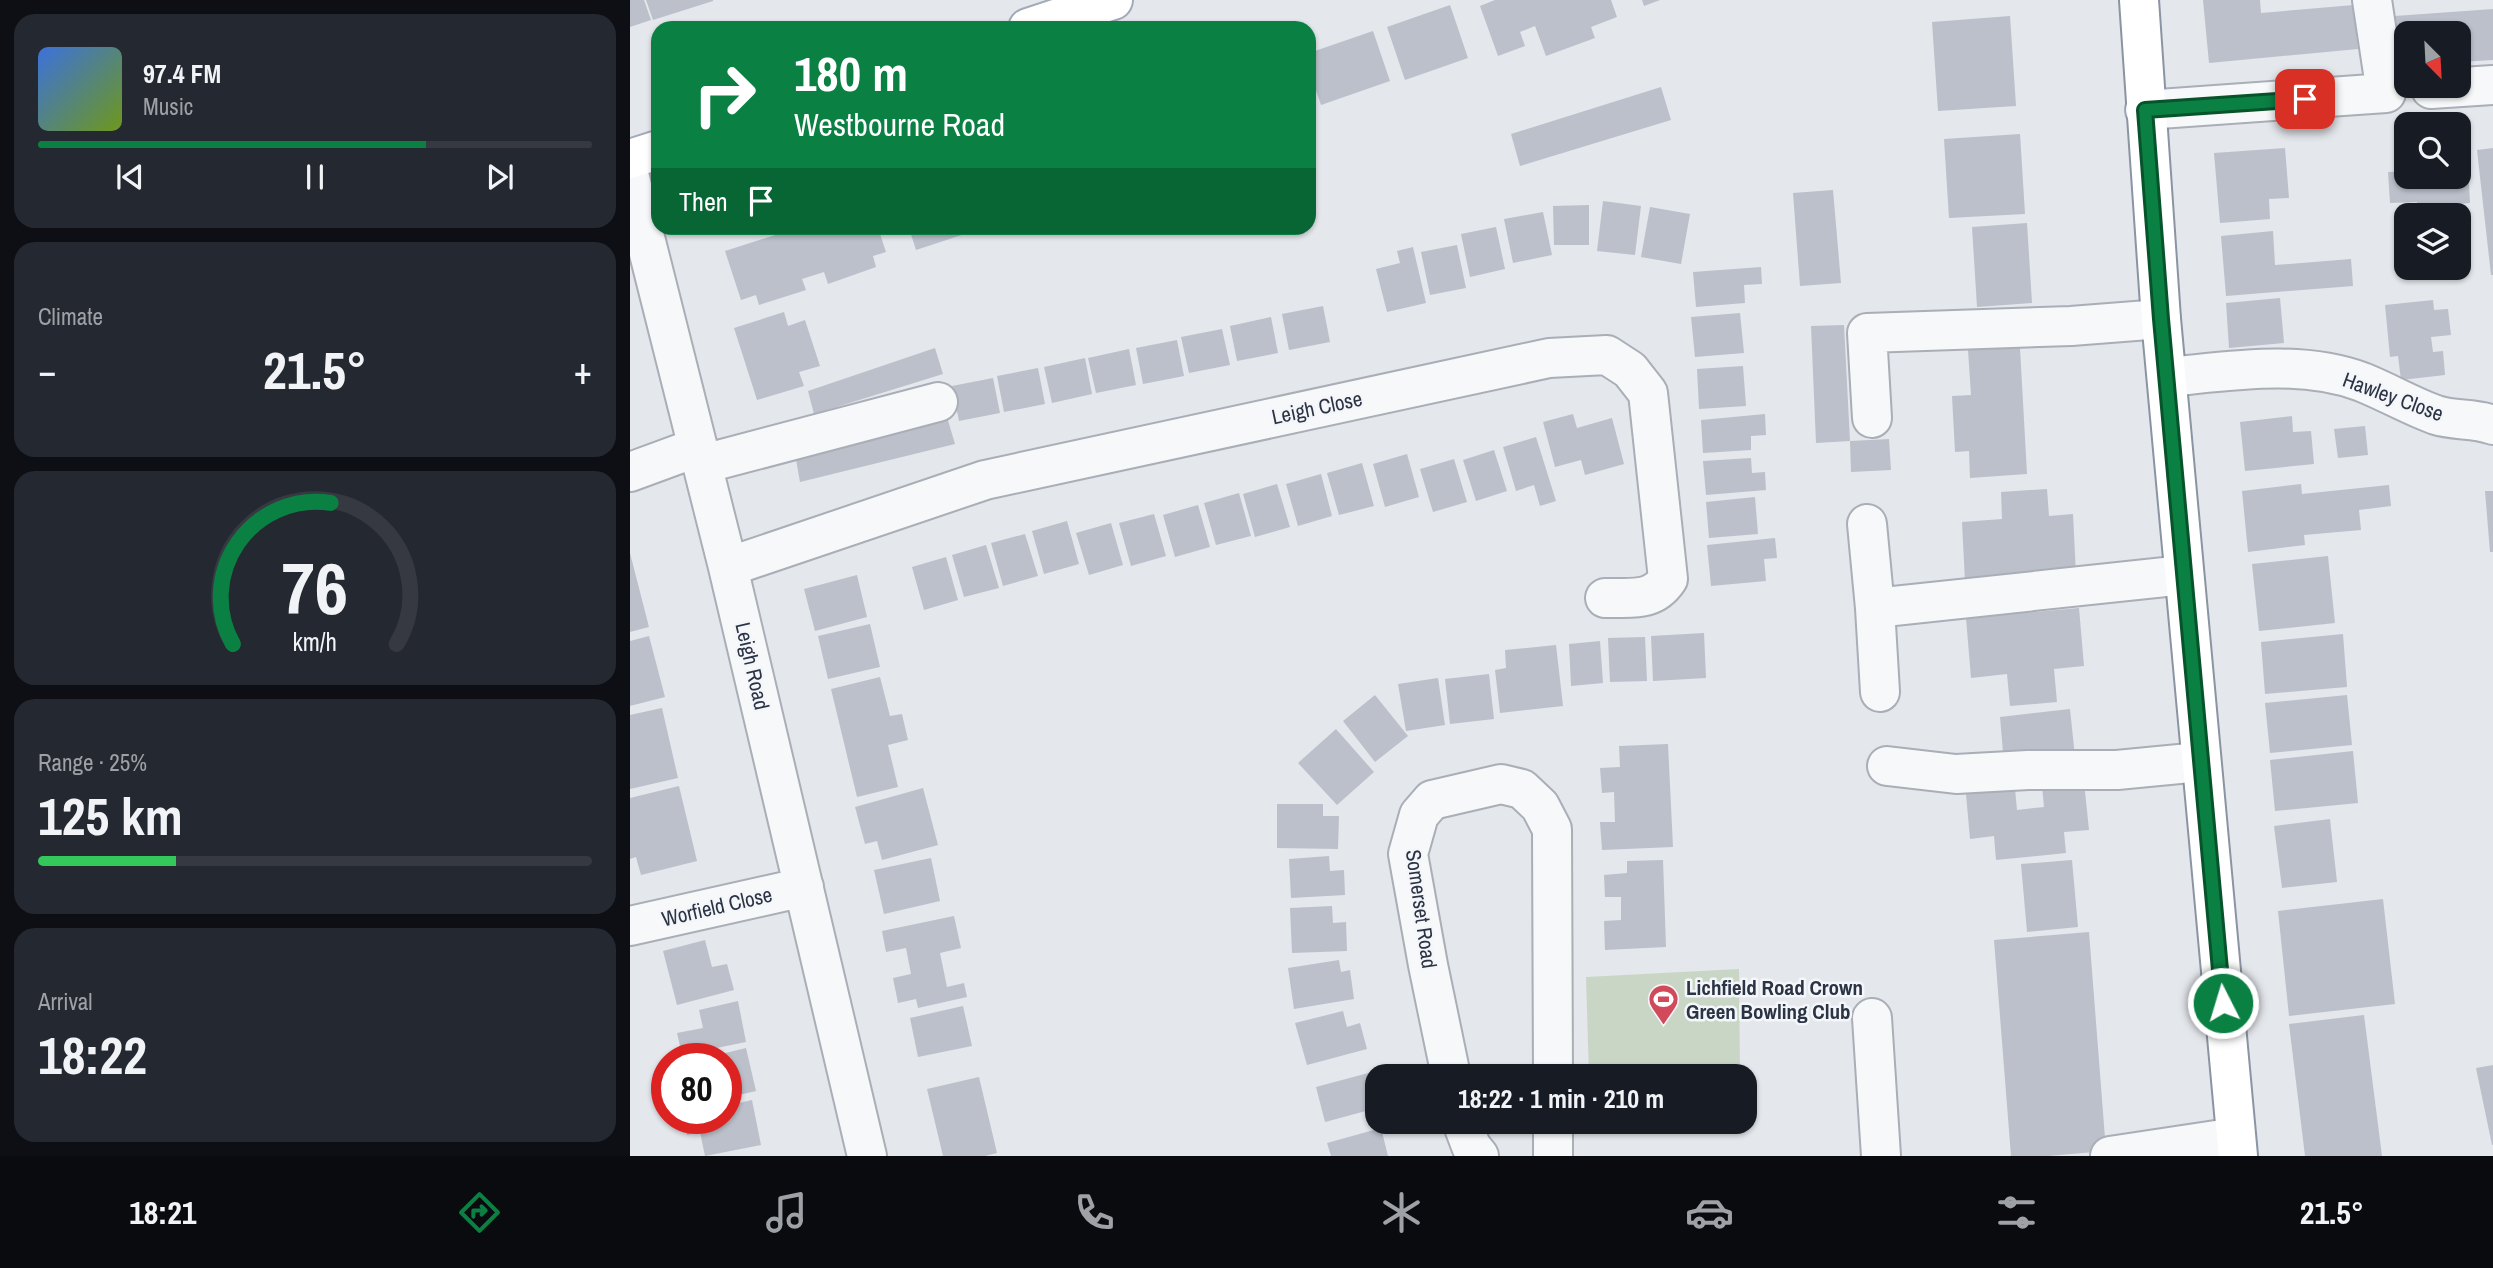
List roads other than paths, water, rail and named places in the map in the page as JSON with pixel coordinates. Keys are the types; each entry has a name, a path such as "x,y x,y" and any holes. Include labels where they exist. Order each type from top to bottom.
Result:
{"main road":[{"path":"1049,21 1113,0"},
{"path":"2138,0 2161,319 2237,1147"},
{"path":"630,159 651,152"}],"street":[{"path":"2145,110 2386,93 2372,0"},
{"path":"2471,86 2493,85"},
{"name":"Leigh Road","path":"630,178 728,567 867,1156"},
{"path":"1871,418 1867,333 2071,326 2161,319"},
{"name":"Leigh Close","path":"728,567 985,480 1549,358 1607,355 1630,369 1648,393 1668,579 1661,590 1650,596 1605,598"},
{"name":"Hawley Close","path":"2167,377 2273,368 2321,371 2361,382 2437,415 2493,425"},
{"path":"630,472 938,402"},
{"path":"1867,524 1880,692"},
{"path":"1875,608 2184,575"},
{"path":"1887,766 1956,774 2028,769 2117,770 2200,762"},
{"name":"Somerset Road","path":"1449,1064 1409,854 1419,815 1432,800 1501,784 1522,789 1539,806 1552,829 1553,1064"},
{"name":"Worfield Close","path":"630,926 804,887"},
{"path":"1872,1018 1881,1156"},
{"path":"1466,1134 1479,1156"},
{"path":"1553,1134 1553,1156"},
{"path":"2110,1156 2237,1147"}],"place":[{"name":"Lichfield Road Crown Green Bowling Club","path":"1663,1027"}]}
